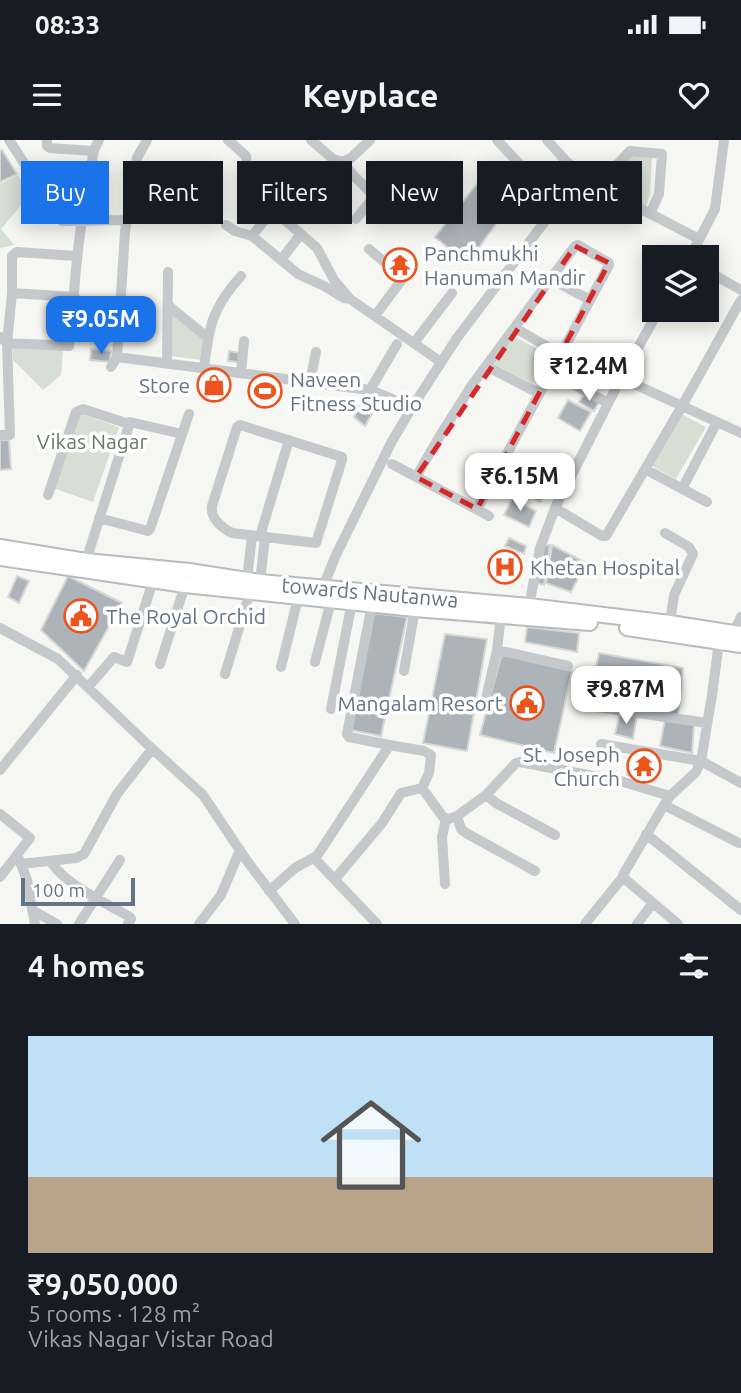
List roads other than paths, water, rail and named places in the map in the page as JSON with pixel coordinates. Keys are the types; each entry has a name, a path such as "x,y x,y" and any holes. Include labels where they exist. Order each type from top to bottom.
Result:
{"main road":[{"name":"towards Nautanwa","path":"0,547 252,584 323,587 529,606 670,623 738,637"},
{"path":"0,558 185,585 252,584 298,598 589,623 719,642 738,637"}],"street":[{"path":"9,140 23,161"},
{"path":"47,140 50,149 93,152"},
{"path":"92,161 99,140"},
{"path":"136,161 148,140"},
{"path":"140,161 153,140"},
{"path":"228,140 246,156 245,161"},
{"path":"345,161 370,140"},
{"path":"323,587 391,443 411,409 457,338 555,208 553,200 497,140"},
{"path":"659,153 660,140"},
{"path":"696,245 715,209 724,140"},
{"path":"318,142 333,159 340,161"},
{"path":"552,142 569,161"},
{"path":"621,161 630,152 662,154 659,194 650,214"},
{"path":"352,174 373,197 356,219"},
{"path":"642,210 699,239"},
{"path":"4,340 69,346 75,297 76,256 81,224"},
{"path":"115,358 126,224"},
{"path":"115,358 129,224"},
{"path":"253,236 262,224"},
{"path":"288,224 317,248 334,280 350,299 441,362"},
{"path":"226,225 235,231 253,236 298,274 350,299"},
{"path":"281,260 300,235"},
{"path":"416,477 455,411 486,366 578,245 610,264 477,509"},
{"path":"369,249 404,279 375,316"},
{"path":"0,435 10,435 4,340 12,293 14,254 76,256"},
{"path":"167,363 169,272"},
{"path":"204,368 207,337 216,310 242,276"},
{"path":"719,278 741,290"},
{"path":"551,279 590,300"},
{"path":"12,293 75,297"},
{"path":"414,343 452,293"},
{"path":"555,508 606,536 741,300"},
{"path":"169,306 207,337"},
{"path":"529,606 540,548 555,508 607,403 652,322"},
{"path":"515,328 560,354"},
{"path":"241,373 244,341"},
{"path":"370,390 397,344"},
{"path":"310,382 316,352"},
{"path":"115,358 370,390 411,409"},
{"path":"115,358 396,401"},
{"path":"486,366 538,393"},
{"path":"550,372 607,403"},
{"path":"621,378 741,433"},
{"path":"48,495 76,412 83,409 129,424 132,422 182,434"},
{"path":"99,519 149,530 189,414"},
{"path":"682,489 717,422"},
{"path":"86,561 129,424"},
{"path":"240,425 289,440 342,457 316,542 240,534 227,530 211,513 237,427 240,425"},
{"path":"225,674 252,584 259,536 289,440"},
{"path":"391,464 489,516"},
{"path":"645,469 707,502"},
{"path":"665,533 689,547 693,554 674,595 670,623"},
{"path":"89,686 114,657 127,662 153,581"},
{"path":"160,664 185,585"},
{"path":"281,667 298,598"},
{"path":"315,662 331,601"},
{"path":"331,709 352,602"},
{"path":"372,604 347,734 349,737 424,751 431,755 429,773 422,788"},
{"path":"404,671 415,609"},
{"path":"486,698 497,650 501,615"},
{"path":"738,637 741,617"},
{"path":"1,631 58,659 203,795 295,924"},
{"path":"585,924 623,877 667,800 696,772 701,761 719,642"},
{"path":"497,650 568,666"},
{"path":"0,770 77,675"},
{"path":"597,707 707,723"},
{"path":"601,744 701,761 741,783"},
{"path":"269,891 295,868 315,857 389,745"},
{"path":"19,860 50,861 76,858 84,854 117,794 152,749"},
{"path":"445,884 442,837 452,818 486,795 513,765 520,762 620,781 667,800 739,843"},
{"path":"422,788 466,834 534,871"},
{"path":"335,879 382,823 401,793 422,788"},
{"path":"486,795 555,835"},
{"path":"0,814 29,837 19,860 0,877"},
{"path":"646,834 741,909"},
{"path":"199,924 221,895 240,850"},
{"path":"315,857 377,924"},
{"path":"19,860 27,880 35,924"},
{"path":"79,924 120,860"},
{"path":"50,861 71,881 130,916 128,924"},
{"path":"623,877 678,924"},
{"path":"637,924 653,903"},
{"path":"32,910 57,924"}],"place":[{"name":"Panchmukhi Hanuman Mandir","path":"400,265"},
{"name":"Store","path":"214,385"},
{"name":"Naveen Fitness Studio","path":"265,391"},
{"name":"Khetan Hospital","path":"505,567"},
{"name":"The Royal Orchid","path":"81,616"},
{"name":"Mangalam Resort","path":"527,703"},
{"name":"St. Joseph Church","path":"644,766"}],"park label":[{"name":"Vikas Nagar","path":"92,441"}]}
